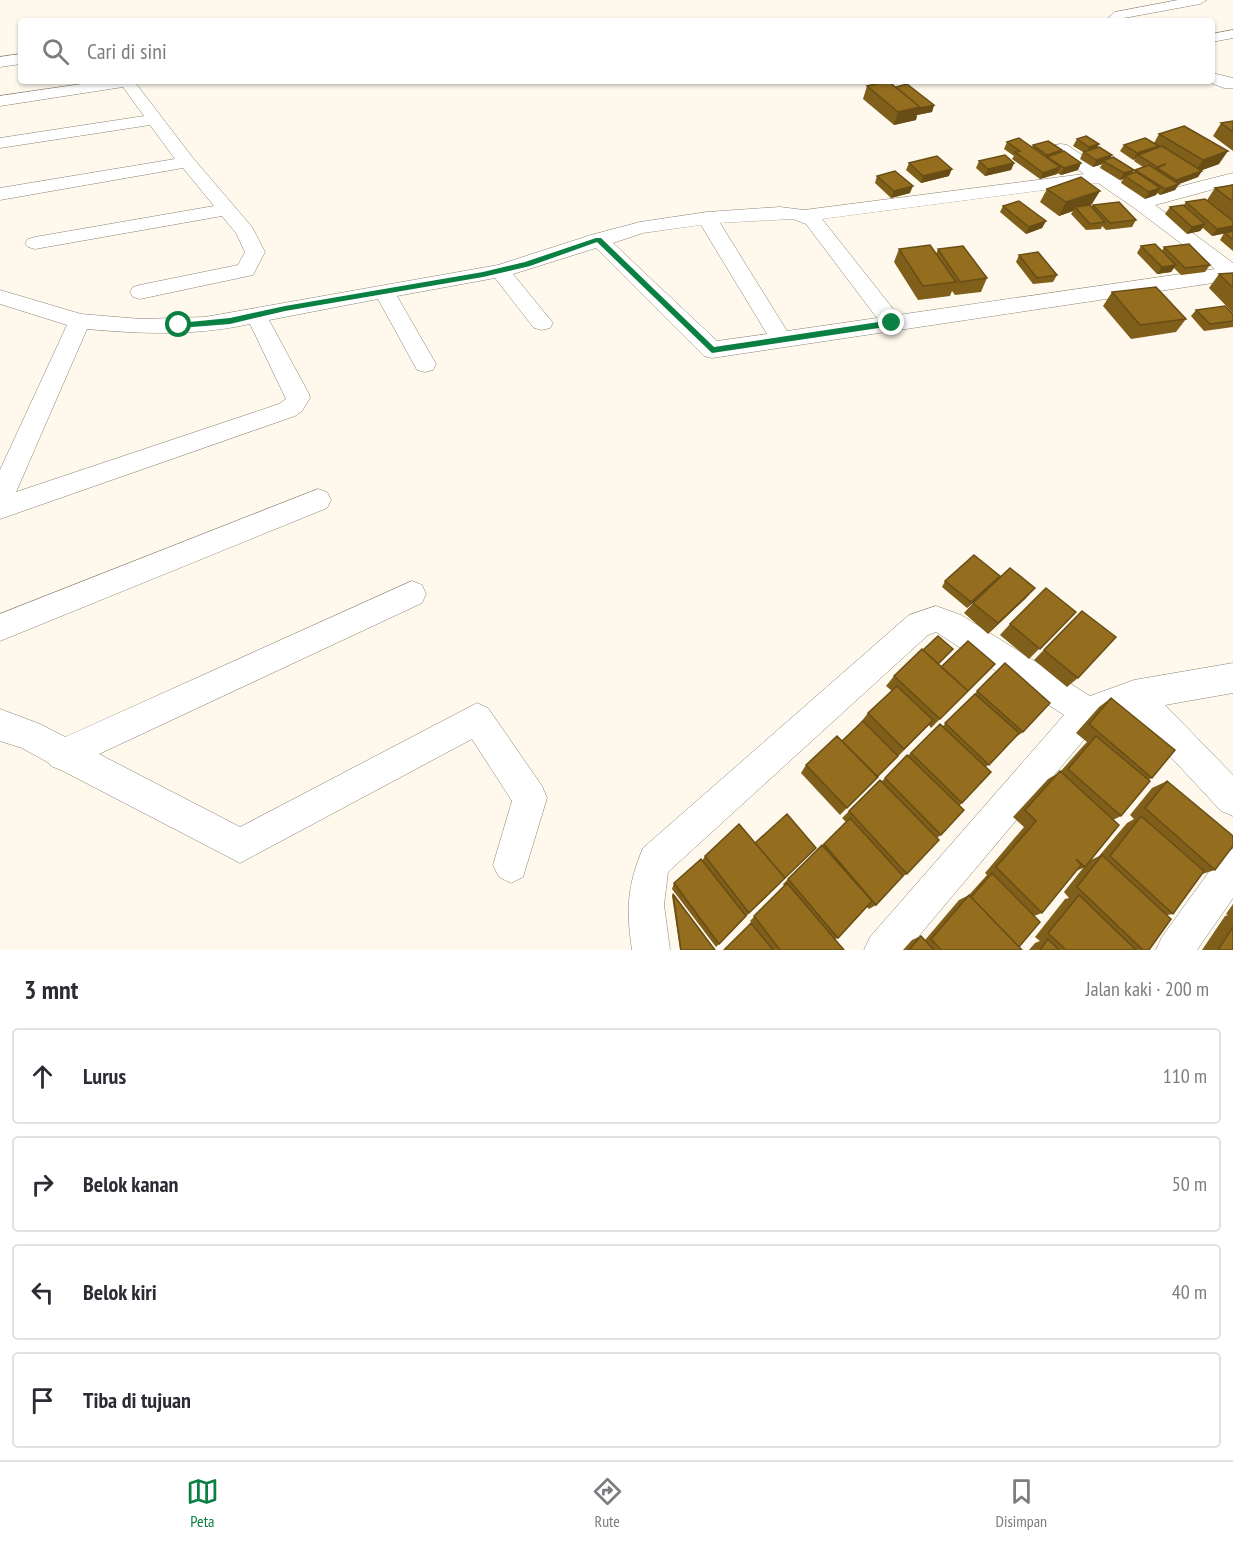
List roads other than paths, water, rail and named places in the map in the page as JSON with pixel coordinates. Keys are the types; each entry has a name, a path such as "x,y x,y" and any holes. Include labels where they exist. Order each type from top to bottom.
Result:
{"street":[{"path":"1115,18 1120,15 1200,0"},
{"path":"1215,37 1233,34"},
{"path":"0,62 18,59"},
{"path":"1215,79 1224,83 1233,83"},
{"path":"0,101 108,84"},
{"path":"129,84 187,162 245,231 255,252 246,270 140,292"},
{"path":"0,143 154,119"},
{"path":"1061,149 1140,203 1233,273"},
{"path":"0,194 187,162"},
{"path":"0,297 80,321 141,326 230,321 527,264 598,239 640,228 706,218 795,213 806,215 1101,177"},
{"path":"1140,203 1233,177"},
{"path":"35,243 228,209"},
{"path":"806,215 813,220 892,323"},
{"path":"706,218 780,339"},
{"path":"598,239 712,350 1233,273"},
{"path":"500,270 542,323"},
{"path":"384,291 425,364"},
{"path":"0,508 287,410 294,405 298,398 297,394 256,315"},
{"path":"0,498 80,321"},
{"path":"0,628 318,500"},
{"path":"62,754 412,594"},
{"path":"651,950 644,912 649,873 655,860 919,624 936,619 951,624 1087,711"},
{"path":"883,950 1087,711 1134,694 1233,678"},
{"path":"1134,694 1233,799"},
{"path":"0,725 29,735 240,846 477,719 530,798 511,865"},
{"path":"1175,950 1233,867"}]}
